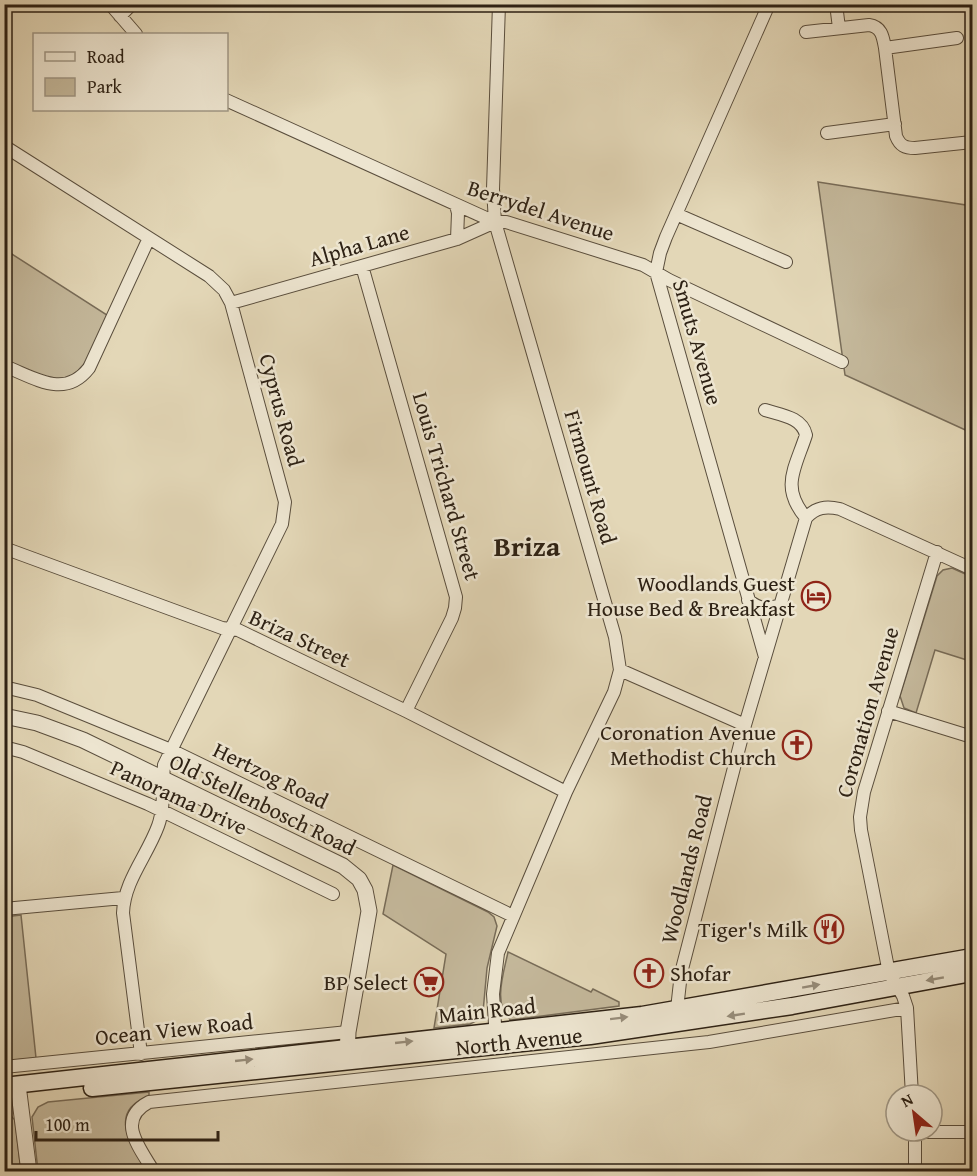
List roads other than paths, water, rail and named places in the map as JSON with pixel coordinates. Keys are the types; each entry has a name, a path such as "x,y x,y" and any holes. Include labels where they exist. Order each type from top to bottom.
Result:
{"main road":[{"name":"Main Road","path":"12,1091 347,1048 496,1039 683,1023 893,979 972,957"},
{"name":"Main Road","path":"496,1039 677,1009 893,979 972,973"}],"street":[{"path":"110,4 135,33"},
{"path":"120,16 132,4"},
{"name":"Firmount Road","path":"496,1039 493,994 498,953 567,792 614,692 620,670 615,637 495,222 493,189 499,4"},
{"name":"Smuts Avenue","path":"765,657 656,272 660,253 676,214 770,4"},
{"path":"836,4 839,28"},
{"path":"806,33 873,25 880,30 885,48 898,141 906,148 972,142"},
{"path":"885,48 957,38"},
{"name":"Berrydel Avenue","path":"228,101 495,222 506,222 643,265 669,280 842,362"},
{"path":"827,134 895,124"},
{"name":"Cyprus Road","path":"4,146 209,276 224,290 231,303 284,494 285,509 282,524 164,767 165,791 159,825 123,898"},
{"path":"456,205 457,239"},
{"path":"676,214 786,262"},
{"name":"Alpha Lane","path":"231,303 457,239 495,222"},
{"path":"4,366 59,386 68,384 83,375 117,311 149,238"},
{"name":"Louis Trichard Street","path":"362,266 456,597 452,618 406,711"},
{"path":"765,410 798,421 805,429 806,435 791,491 797,507 806,518 823,507 840,509 972,569"},
{"name":"Woodlands Road","path":"677,1009 681,973 744,725 806,518"},
{"name":"Briza Street","path":"4,548 238,630 567,792"},
{"name":"Coronation Avenue","path":"911,1083 907,1008 893,979 860,817 862,798 937,552"},
{"path":"748,600 758,608 764,609 781,605"},
{"path":"620,670 744,725"},
{"name":"Hertzog Road","path":"4,687 37,695 171,750 513,916"},
{"path":"888,711 972,737"},
{"name":"Old Stellenbosch Road","path":"4,716 37,723 83,740 343,866 359,879 365,890 369,911 347,1048"},
{"name":"Panorama Drive","path":"4,747 23,752 161,810 333,894"},
{"path":"4,909 123,898 141,1054"},
{"name":"North Avenue","path":"154,1172 132,1132 132,1118 136,1111 149,1102 158,1100 709,1042 907,1008"},
{"name":"Ocean View Road","path":"4,1067 141,1054 347,1048"},
{"path":"12,1091 30,1172"},
{"path":"944,1132 972,1132"},
{"path":"915,1143 915,1172"}],"place":[{"name":"Woodlands Guest House Bed & Breakfast","path":"816,596"},
{"name":"Coronation Avenue Methodist Church","path":"797,745"},
{"name":"Tiger's Milk","path":"829,929"},
{"name":"Shofar","path":"649,973"},
{"name":"BP Select","path":"429,982"}],"district":[{"name":"Briza","path":"527,545"}]}
